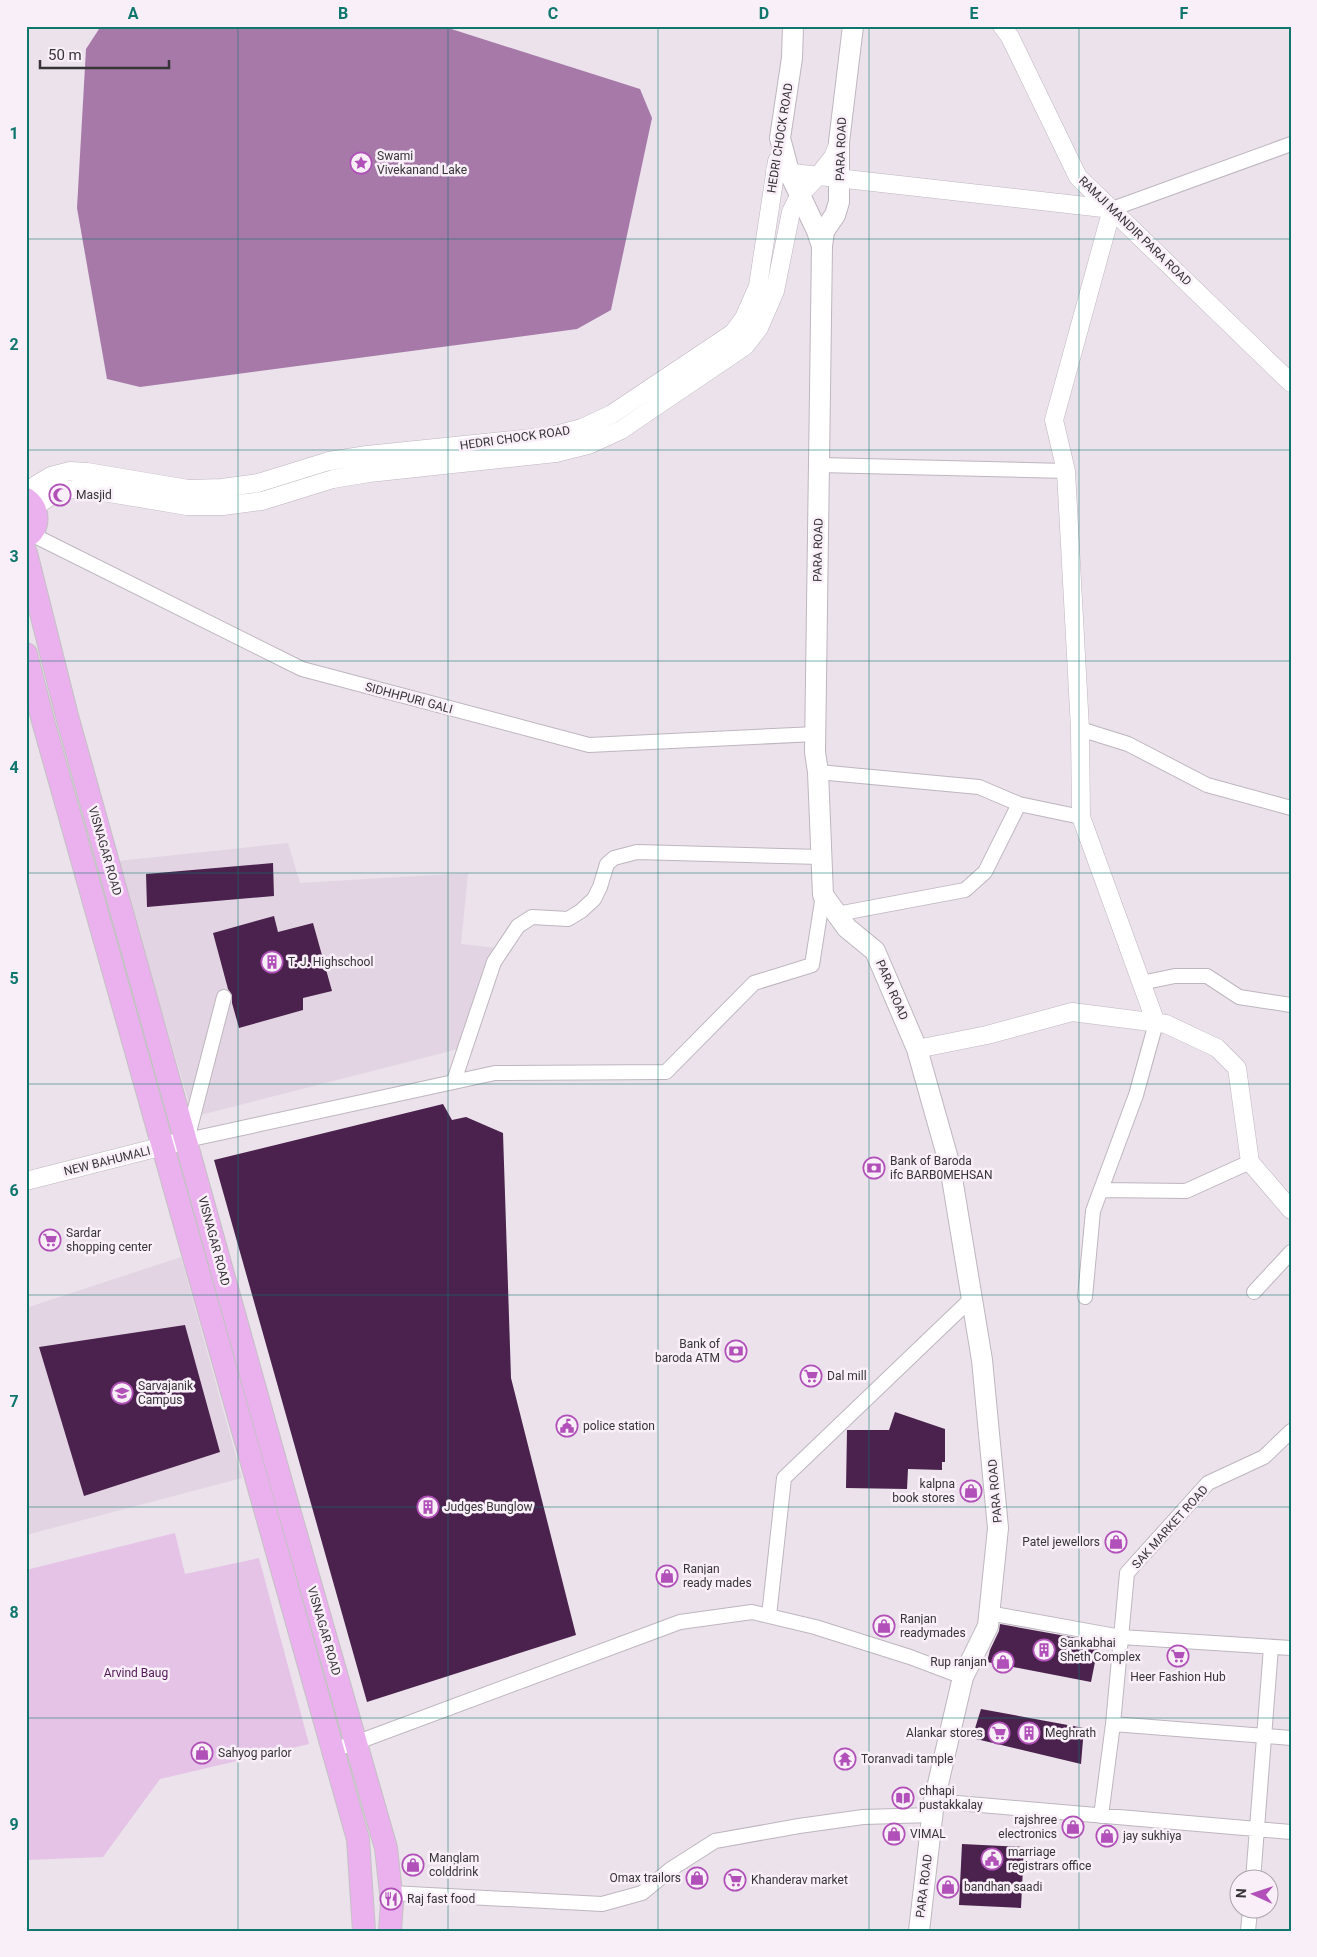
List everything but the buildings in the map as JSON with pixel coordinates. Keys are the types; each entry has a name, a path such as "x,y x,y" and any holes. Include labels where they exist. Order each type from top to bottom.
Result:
{"main road":[{"name":"HEDRI CHOCK ROAD","path":"782,172 780,138 792,58 793,26"},
{"name":"PARA ROAD","path":"853,26 839,142 839,202 835,216 824,231 822,246 815,752 818,772 823,895 847,928 875,951 917,1049 950,1166 982,1360 998,1528 988,1626 963,1678 933,1808 918,1931"},
{"path":"782,172 799,196 817,231 822,246"},
{"path":"28,541 37,522 37,515 29,501"},
{"name":"VISNAGAR ROAD","path":"28,541 67,716 386,1848 391,1893 390,1931"},
{"name":"VISNAGAR ROAD","path":"26,654 162,1147 358,1839 364,1931"}],"street":[{"name":"RAMJI MANDIR PARA ROAD","path":"1002,26 1010,37 1078,177 1291,383"},
{"name":"HEDRI CHOCK ROAD","path":"29,501 69,488 187,506 223,506 262,501 333,479 369,473 556,453 588,445 621,430 745,346 759,328 775,292 791,212 799,196 833,157 839,142"},
{"path":"782,172 1112,209 1291,144"},
{"name":"HEDRI CHOCK ROAD","path":"29,501 36,485 51,476 70,472 87,472 188,489 222,488 258,483 329,461 377,454 552,436 582,428 612,414 733,333 744,318 758,286 782,172"},
{"path":"1084,1297 1093,1210 1136,1095 1156,1022 1081,817 1080,729 1066,471 1054,420 1112,209"},
{"path":"819,465 1066,471"},
{"name":"SIDHHPURI GALI","path":"28,541 302,669 589,746 816,734"},
{"path":"1080,729 1128,744 1207,785 1291,808"},
{"path":"818,772 979,787 1019,804 1081,817"},
{"path":"837,914 965,890 985,872 1019,804"},
{"path":"454,1081 494,962 518,926 532,917 568,919 581,911 594,899 607,864 614,858 637,852 821,858"},
{"path":"224,997 186,1140 495,1072 666,1072 754,983 812,965 823,895"},
{"path":"1141,983 1175,976 1207,976 1239,996 1291,1005"},
{"path":"917,1049 987,1035 1072,1012 1166,1024 1217,1048 1237,1068 1250,1162 1291,1210"},
{"name":"NEW BAHUMALI","path":"26,1181 186,1140"},
{"path":"1101,1190 1186,1191 1250,1162"},
{"path":"1254,1292 1291,1252"},
{"path":"769,1616 784,1478 972,1298"},
{"name":"SAK MARKET ROAD","path":"1100,1816 1113,1724 1128,1573 1208,1483 1264,1457 1291,1431"},
{"path":"332,1750 680,1622 752,1612 815,1627 910,1657 963,1678"},
{"path":"989,1613 1121,1637 1291,1648"},
{"path":"1254,1870 1272,1647"},
{"path":"1113,1724 1291,1738"},
{"path":"391,1893 602,1904 642,1893 671,1869 714,1841 799,1826 933,1808 1100,1816 1291,1832"}],"shaded area":[{"name":"Swami Vivekanand Lake","path":"101,26 442,26 640,89 652,118 611,310 577,329 140,387 107,379 77,208 86,49"},
{"path":"288,843 300,883 468,873 461,944 497,948 466,1047 193,1117 118,861"},
{"name":"Sarvajanik Campus","path":"181,1257 242,1478 26,1535 26,1308"}],"green space":[{"name":"Arvind Baug","path":"175,1533 185,1574 259,1558 309,1744 160,1779 103,1857 26,1860 26,1570"}],"place":[{"name":"Swami Vivekanand Lake","path":"361,163"},
{"name":"Masjid","path":"60,495"},
{"name":"T. J. Highschool","path":"272,962"},
{"name":"Bank of Baroda ifc BARB0MEHSAN","path":"874,1168"},
{"name":"Sardar shopping center","path":"50,1240"},
{"name":"Bank of baroda ATM","path":"736,1351"},
{"name":"Dal mill","path":"811,1376"},
{"name":"Sarvajanik Campus","path":"122,1393"},
{"name":"police station","path":"567,1426"},
{"name":"kalpna book stores","path":"971,1491"},
{"name":"Judges Bunglow","path":"428,1507"},
{"name":"Patel jewellors","path":"1116,1542"},
{"name":"Ranjan ready mades","path":"667,1576"},
{"name":"Ranjan readymades","path":"884,1626"},
{"name":"Sankabhai Sheth Complex","path":"1044,1650"},
{"name":"Heer Fashion Hub","path":"1178,1656"},
{"name":"Rup ranjan","path":"1003,1662"},
{"name":"Alankar stores","path":"999,1733"},
{"name":"Meghrath","path":"1029,1733"},
{"name":"Sahyog parlor","path":"202,1753"},
{"name":"Toranvadi tample","path":"845,1759"},
{"name":"chhapi pustakkalay","path":"903,1798"},
{"name":"rajshree electronics","path":"1073,1827"},
{"name":"VIMAL","path":"894,1834"},
{"name":"jay sukhiya","path":"1107,1836"},
{"name":"marriage registrars office","path":"992,1859"},
{"name":"Manglam colddrink","path":"413,1865"},
{"name":"Omax trailors","path":"697,1878"},
{"name":"Khanderav market","path":"735,1880"},
{"name":"bandhan saadi","path":"948,1887"},
{"name":"Raj fast food","path":"391,1899"}]}
